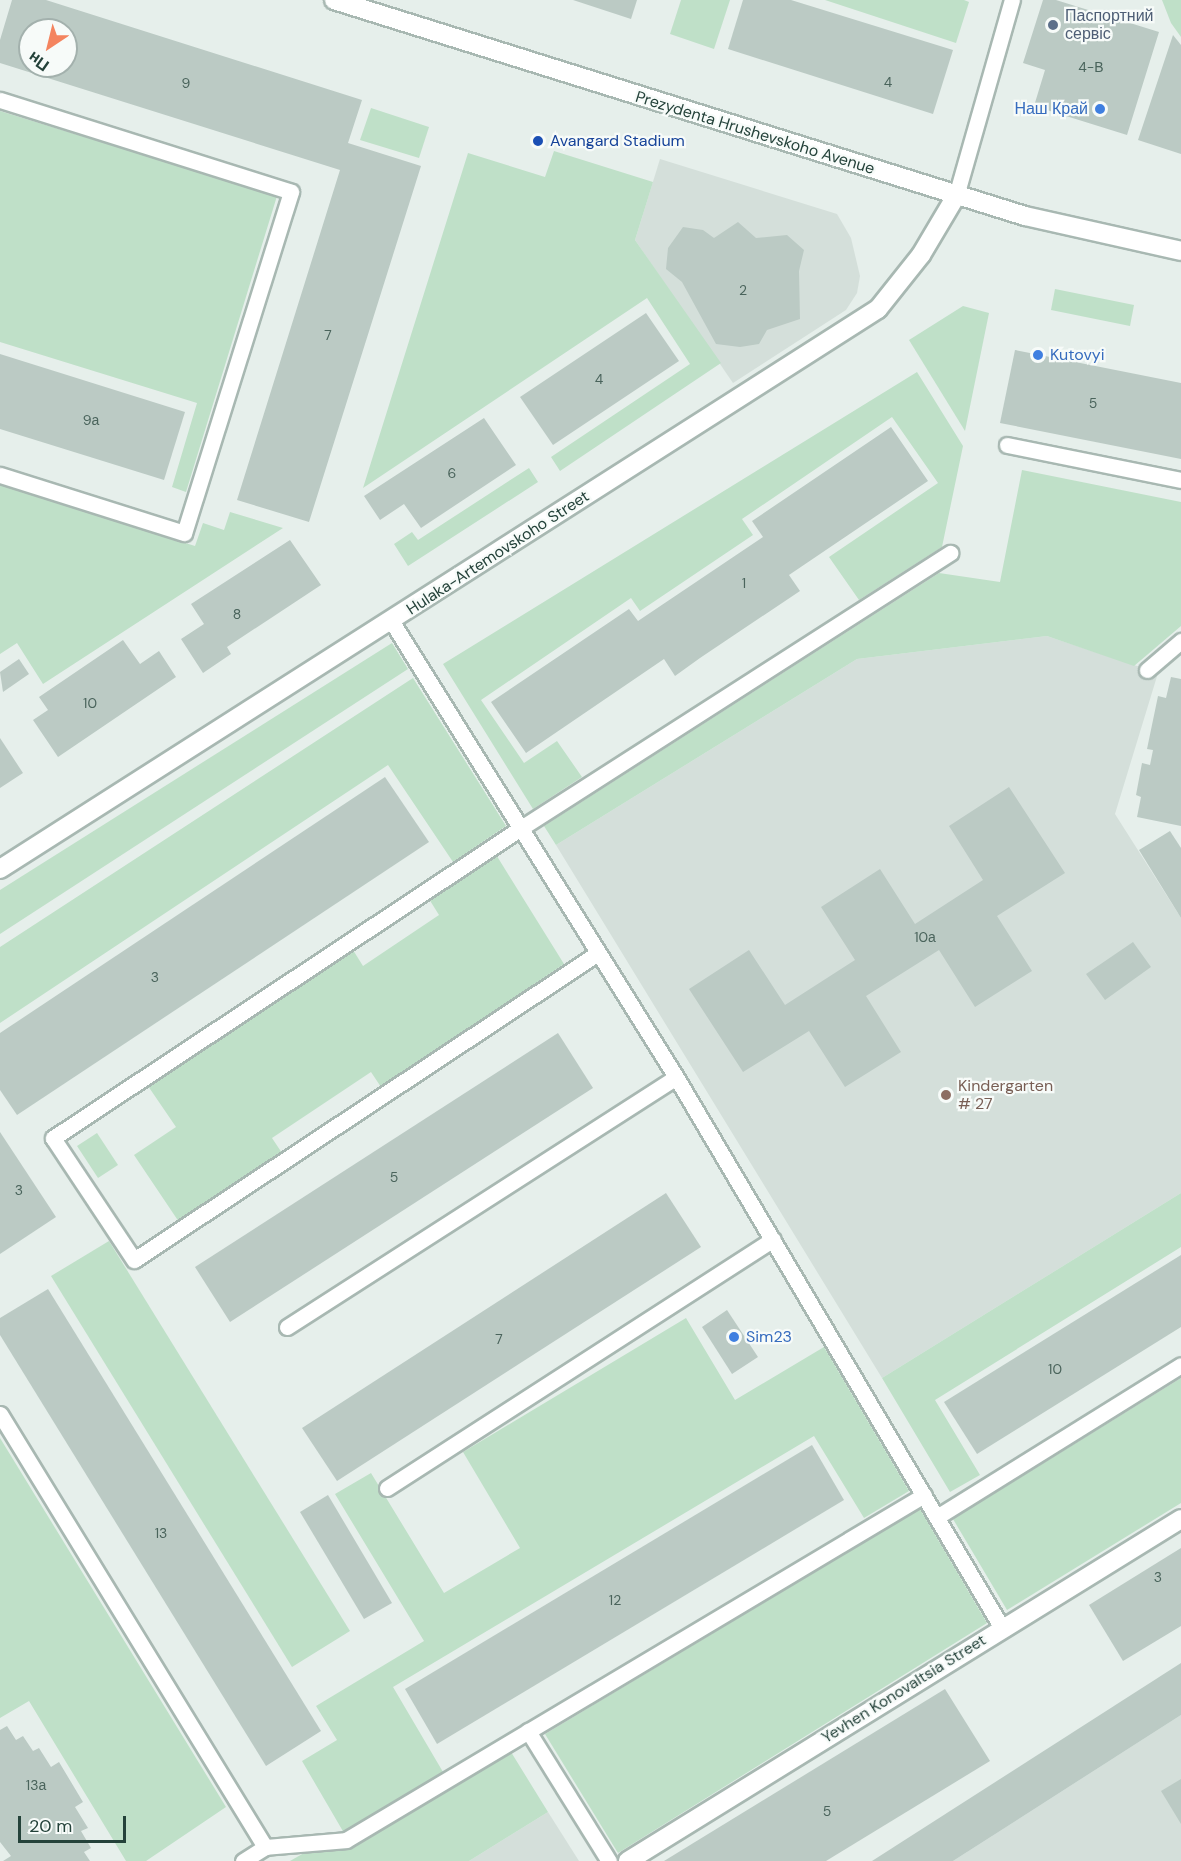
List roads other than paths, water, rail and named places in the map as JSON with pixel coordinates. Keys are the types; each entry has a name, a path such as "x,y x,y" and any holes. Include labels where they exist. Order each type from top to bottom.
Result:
{"street":[{"name":"Prezydenta Hrushevskoho Avenue","path":"334,0 956,196 1025,216 1181,251"},
{"name":"Hulaka-Artemovskoho Street","path":"0,869 392,622 878,309 921,255 956,196"},
{"name":"Yevhen Konovaltsia Street","path":"628,1861 1181,1519"}],"lane":[{"path":"956,196 1007,1"},
{"path":"0,100 291,192 184,533 0,475"},
{"path":"1007,445 1181,480"},
{"path":"598,953 134,1260 53,1138 520,828 950,553"},
{"path":"392,622 676,1077 1002,1628"},
{"path":"1147,670 1181,640"},
{"path":"287,1327 676,1077"},
{"path":"387,1488 773,1239"},
{"path":"937,1517 1181,1365"},
{"path":"0,1414 265,1847"},
{"path":"243,1861 265,1847 346,1840 924,1495"},
{"path":"528,1731 609,1861"}],"place":[{"name":"Паспортний сервіс","path":"1053,25"},
{"name":"Наш Край","path":"1100,109"},
{"name":"Avangard Stadium","path":"538,141"},
{"name":"Kutovyi","path":"1038,355"},
{"name":"Kindergarten # 27","path":"946,1095"},
{"name":"Sim23","path":"734,1337"}]}
